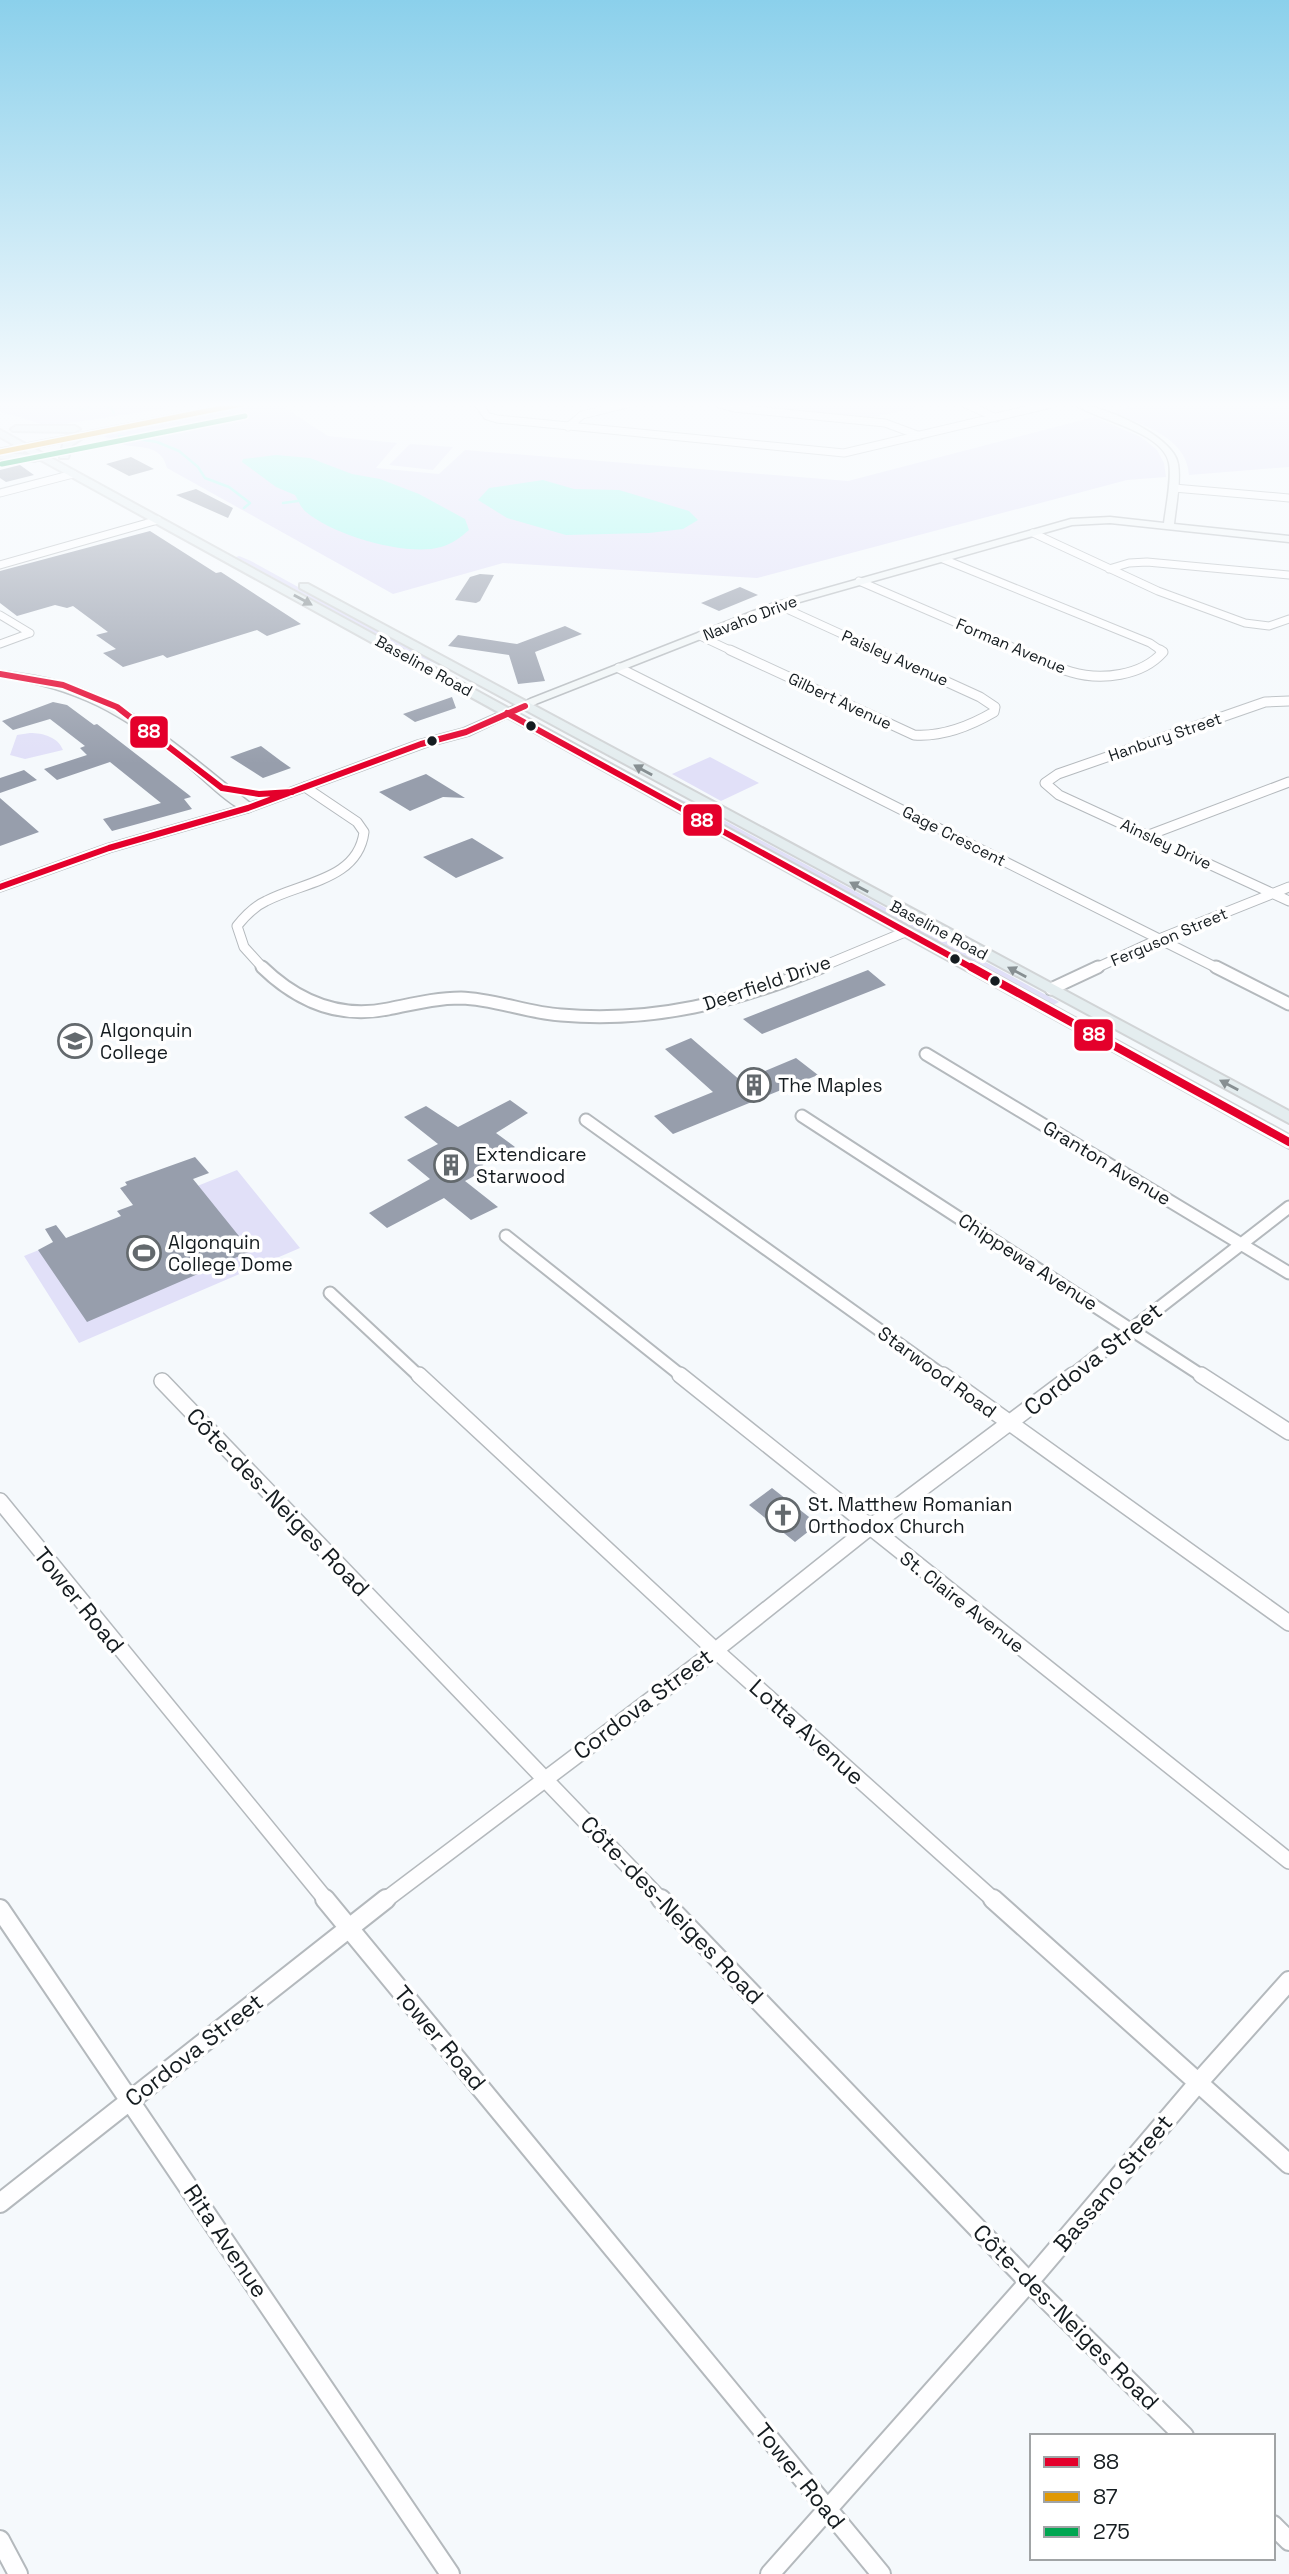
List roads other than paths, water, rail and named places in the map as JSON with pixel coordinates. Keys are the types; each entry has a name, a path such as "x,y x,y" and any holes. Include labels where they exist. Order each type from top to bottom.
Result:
{"main road":[{"name":"Baseline Road","path":"165,524 1289,1142"},
{"name":"Baseline Road","path":"189,524 1289,1118"}],"street":[{"path":"0,565 144,524"},
{"name":"Navaho Drive","path":"248,808 421,744 466,732 507,713 778,605 1071,524"},
{"name":"Navaho Drive","path":"1136,524 1289,539"},
{"path":"1033,533 1110,569 1245,623 1269,626 1289,619"},
{"name":"Forman Avenue","path":"859,581 1071,672 1095,677 1117,675 1153,664 1163,652 1150,643 943,558"},
{"path":"1110,569 1129,563 1147,562 1289,575"},
{"name":"Paisley Avenue","path":"778,605 980,697 995,706 994,712 984,718"},
{"path":"0,615 30,633 0,644"},
{"name":"Gilbert Avenue","path":"700,636 914,735 925,737 984,718"},
{"name":"Gage Crescent","path":"619,668 1289,1004"},
{"path":"0,674 63,685 117,707 248,808"},
{"name":"Hanbury Street","path":"1045,783 1058,774 1265,702 1289,701"},
{"path":"1149,835 1289,782"},
{"name":"Ainsley Drive","path":"1045,783 1059,795 1289,901"},
{"name":"Deerfield Drive","path":"306,787 357,822 364,832 363,849 352,863 331,875 266,900 237,926 239,939 248,954 271,975 292,992 335,1012 361,1014 424,1000 460,997 492,1000 548,1014 626,1016 678,1012 751,992 905,932"},
{"path":"222,788 260,794 292,792"},
{"path":"0,887 109,848 248,808"},
{"name":"Ferguson Street","path":"1051,989 1159,939 1289,887"},
{"name":"Granton Avenue","path":"926,1054 1289,1273"},
{"name":"Chippewa Avenue","path":"802,1116 1289,1432"},
{"name":"Starwood Road","path":"586,1120 1289,1623"},
{"name":"Cordova Street","path":"0,2203 348,1928 715,1650 869,1528 1009,1424 1289,1207"},
{"name":"St. Claire Avenue","path":"506,1236 1289,1861"},
{"name":"Lotta Avenue","path":"330,1293 715,1650 1289,2164"},
{"name":"Côte-des-Neiges Road","path":"162,1381 1029,2282 1182,2434"},
{"name":"Tower Road","path":"0,1501 881,2574"},
{"name":"Rita Avenue","path":"0,1909 450,2574"},
{"name":"Bassano Street","path":"770,2574 1029,2282 1198,2082 1289,1981"},
{"path":"1275,2527 1289,2541"},
{"path":"0,2540 18,2574"}],"place":[{"name":"Algonquin College","path":"75,1041"},
{"name":"The Maples","path":"754,1085"},
{"name":"Extendicare Starwood","path":"451,1165"},
{"name":"Algonquin College Dome","path":"144,1253"},
{"name":"St. Matthew Romanian Orthodox Church","path":"783,1515"}]}
